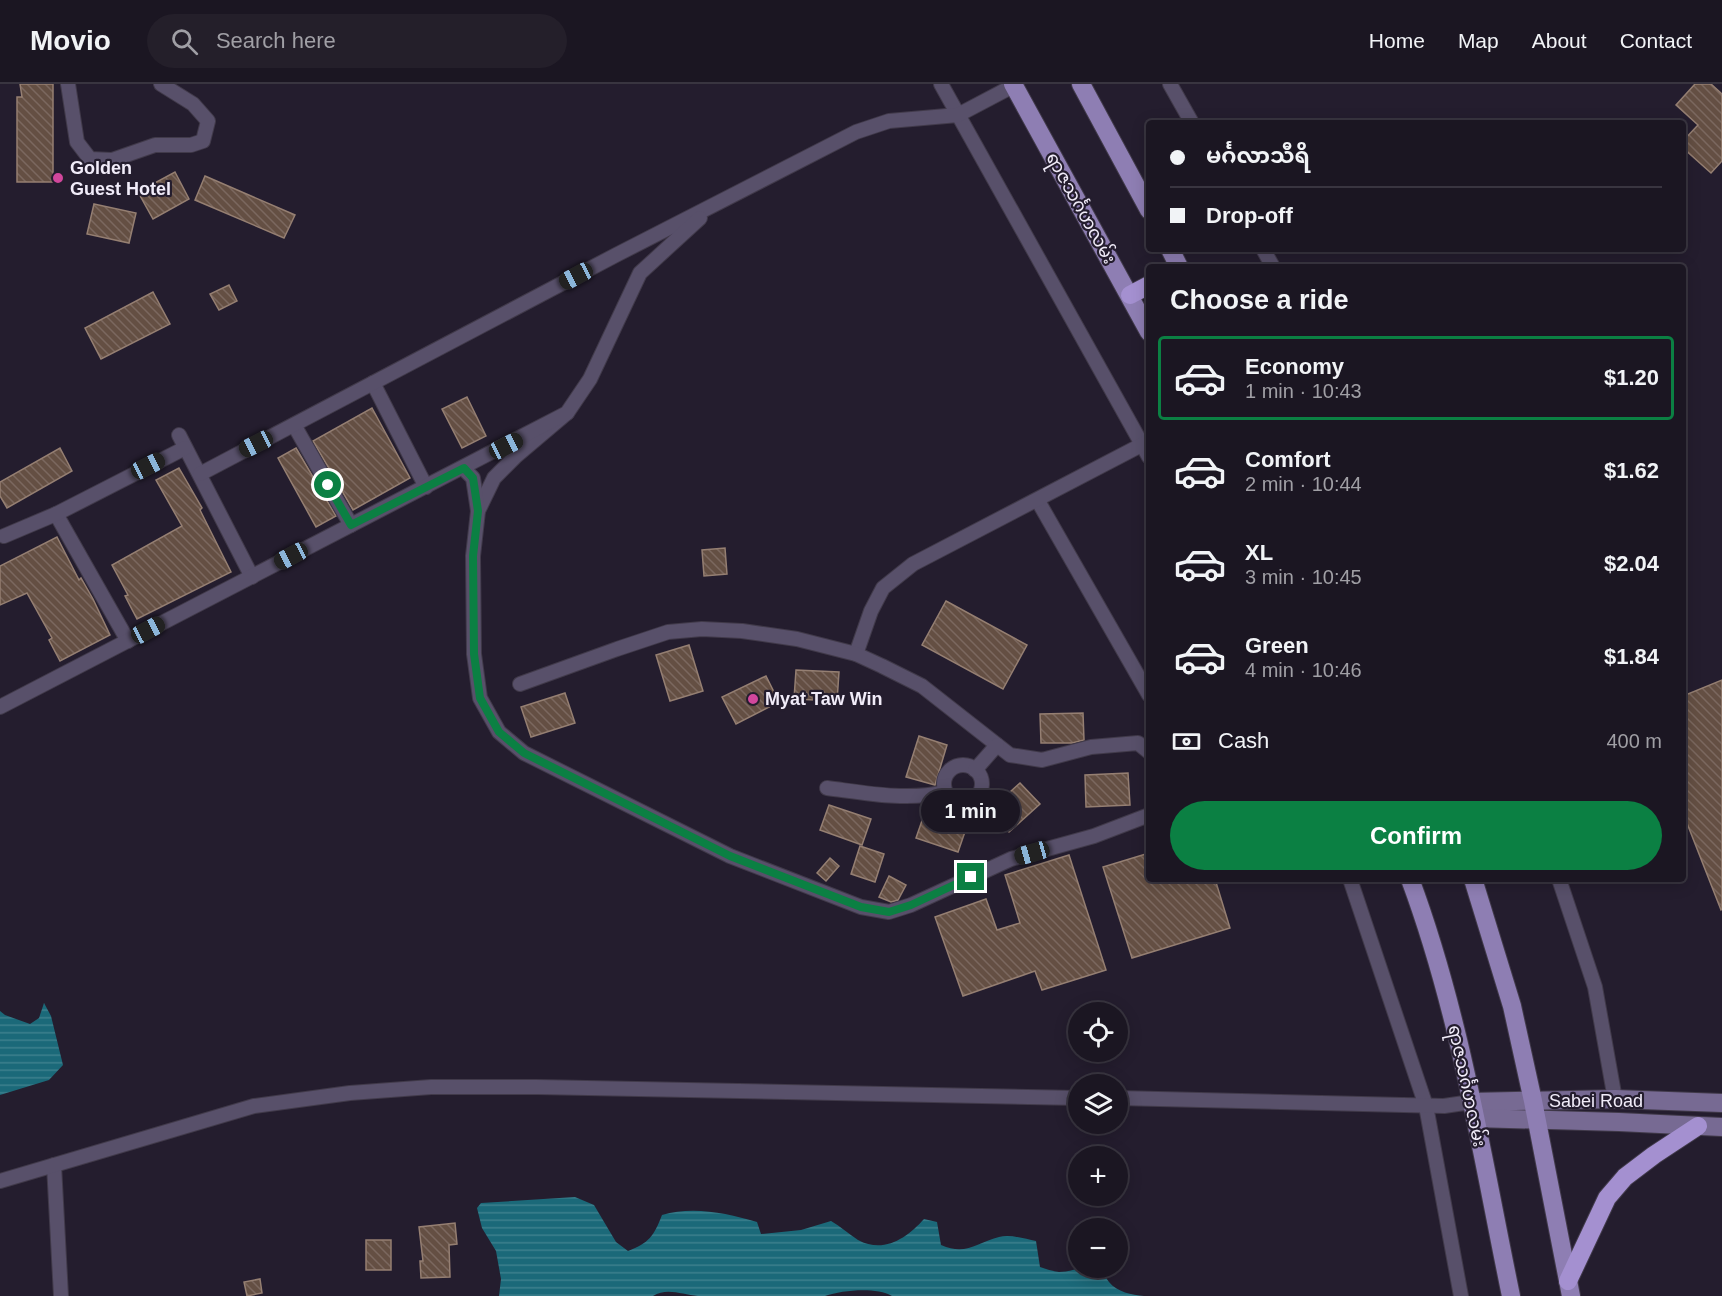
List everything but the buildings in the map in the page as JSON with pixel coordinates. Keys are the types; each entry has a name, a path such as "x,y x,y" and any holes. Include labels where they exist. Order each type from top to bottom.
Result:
{"highway":[{"path":"1130,295 1146,287"},
{"path":"1570,1289 1595,1220 1606,1198 1625,1177 1698,1126"}],"main road":[{"path":"1080,84 1146,205"},
{"name":"ရာဇသင်္ဂဟလမ်း","path":"1013,85 1146,326"},
{"name":"ရာဇသင်္ဂဟလမ်း","path":"1411,882 1449,1003 1511,1296"},
{"path":"1474,882 1512,1006 1570,1289"}],"street":[{"path":"68,84 76,142 90,159 112,160 155,145 191,145 203,141 208,120 193,104 161,84"},
{"path":"941,84 1146,445"},
{"path":"1170,84 1190,120"},
{"path":"200,474 856,132 889,122 958,115 1013,85"},
{"path":"478,511 494,478 567,413 590,379 640,273 715,205"},
{"path":"373,383 426,487"},
{"path":"0,707 567,413"},
{"path":"294,425 351,525"},
{"path":"4,536 56,514 182,441 252,577"},
{"path":"856,654 871,611 883,588 914,564 1146,447"},
{"path":"464,468 473,478 478,511 473,556 474,654 480,698 499,732 524,753 730,856 861,907 889,912 911,905 1011,859 1094,836 1146,816"},
{"path":"1038,501 1146,690"},
{"path":"56,514 128,641"},
{"path":"520,684 668,632 702,629 742,631 797,639 856,654 922,686 1010,755 1042,760 1091,747 1138,743 1146,750"},
{"path":"975,770 997,745"},
{"path":"966,766 975,770 981,790 973,800 958,803 945,792 945,779 951,769 966,766"},
{"path":"827,788 903,797 945,792"},
{"path":"1351,882 1426,1106 1461,1296"},
{"path":"1560,882 1595,987 1615,1099"},
{"path":"0,1181 254,1106 350,1093 431,1087 537,1087 1068,1098"},
{"path":"1128,1098 1444,1106 1473,1110"},
{"name":"Sabei Road","path":"1473,1110 1533,1101 1615,1099 1722,1103"},
{"name":"Sabei Road","path":"1473,1110 1537,1120 1722,1127"},
{"path":"54,1165 62,1296"}],"water":[{"path":"44,1003 51,1016 63,1065 49,1080 0,1095 0,1011 30,1024 39,1018"},
{"path":"575,1197 594,1205 616,1242 628,1251 650,1238 662,1215 674,1212 721,1213 757,1222 761,1234 801,1230 831,1221 858,1240 877,1245 886,1245 903,1238 924,1219 937,1222 941,1245 964,1249 1004,1236 1036,1241 1040,1267 1051,1271 1068,1271 1068,1278 1106,1278 1120,1291 1144,1296 892,1296 877,1291 859,1290 825,1296 698,1296 664,1292 653,1296 499,1296 501,1279 496,1251 482,1228 477,1208 481,1203"}],"place":[{"name":"Golden Guest Hotel","path":"58,178"},
{"name":"Myat Taw Win","path":"753,699"}],"route":[{"path":"328,485 351,525 464,468 473,478 478,511 473,556 474,654 480,698 499,732 524,753 730,856 861,907 889,912 911,905 971,877"}]}
